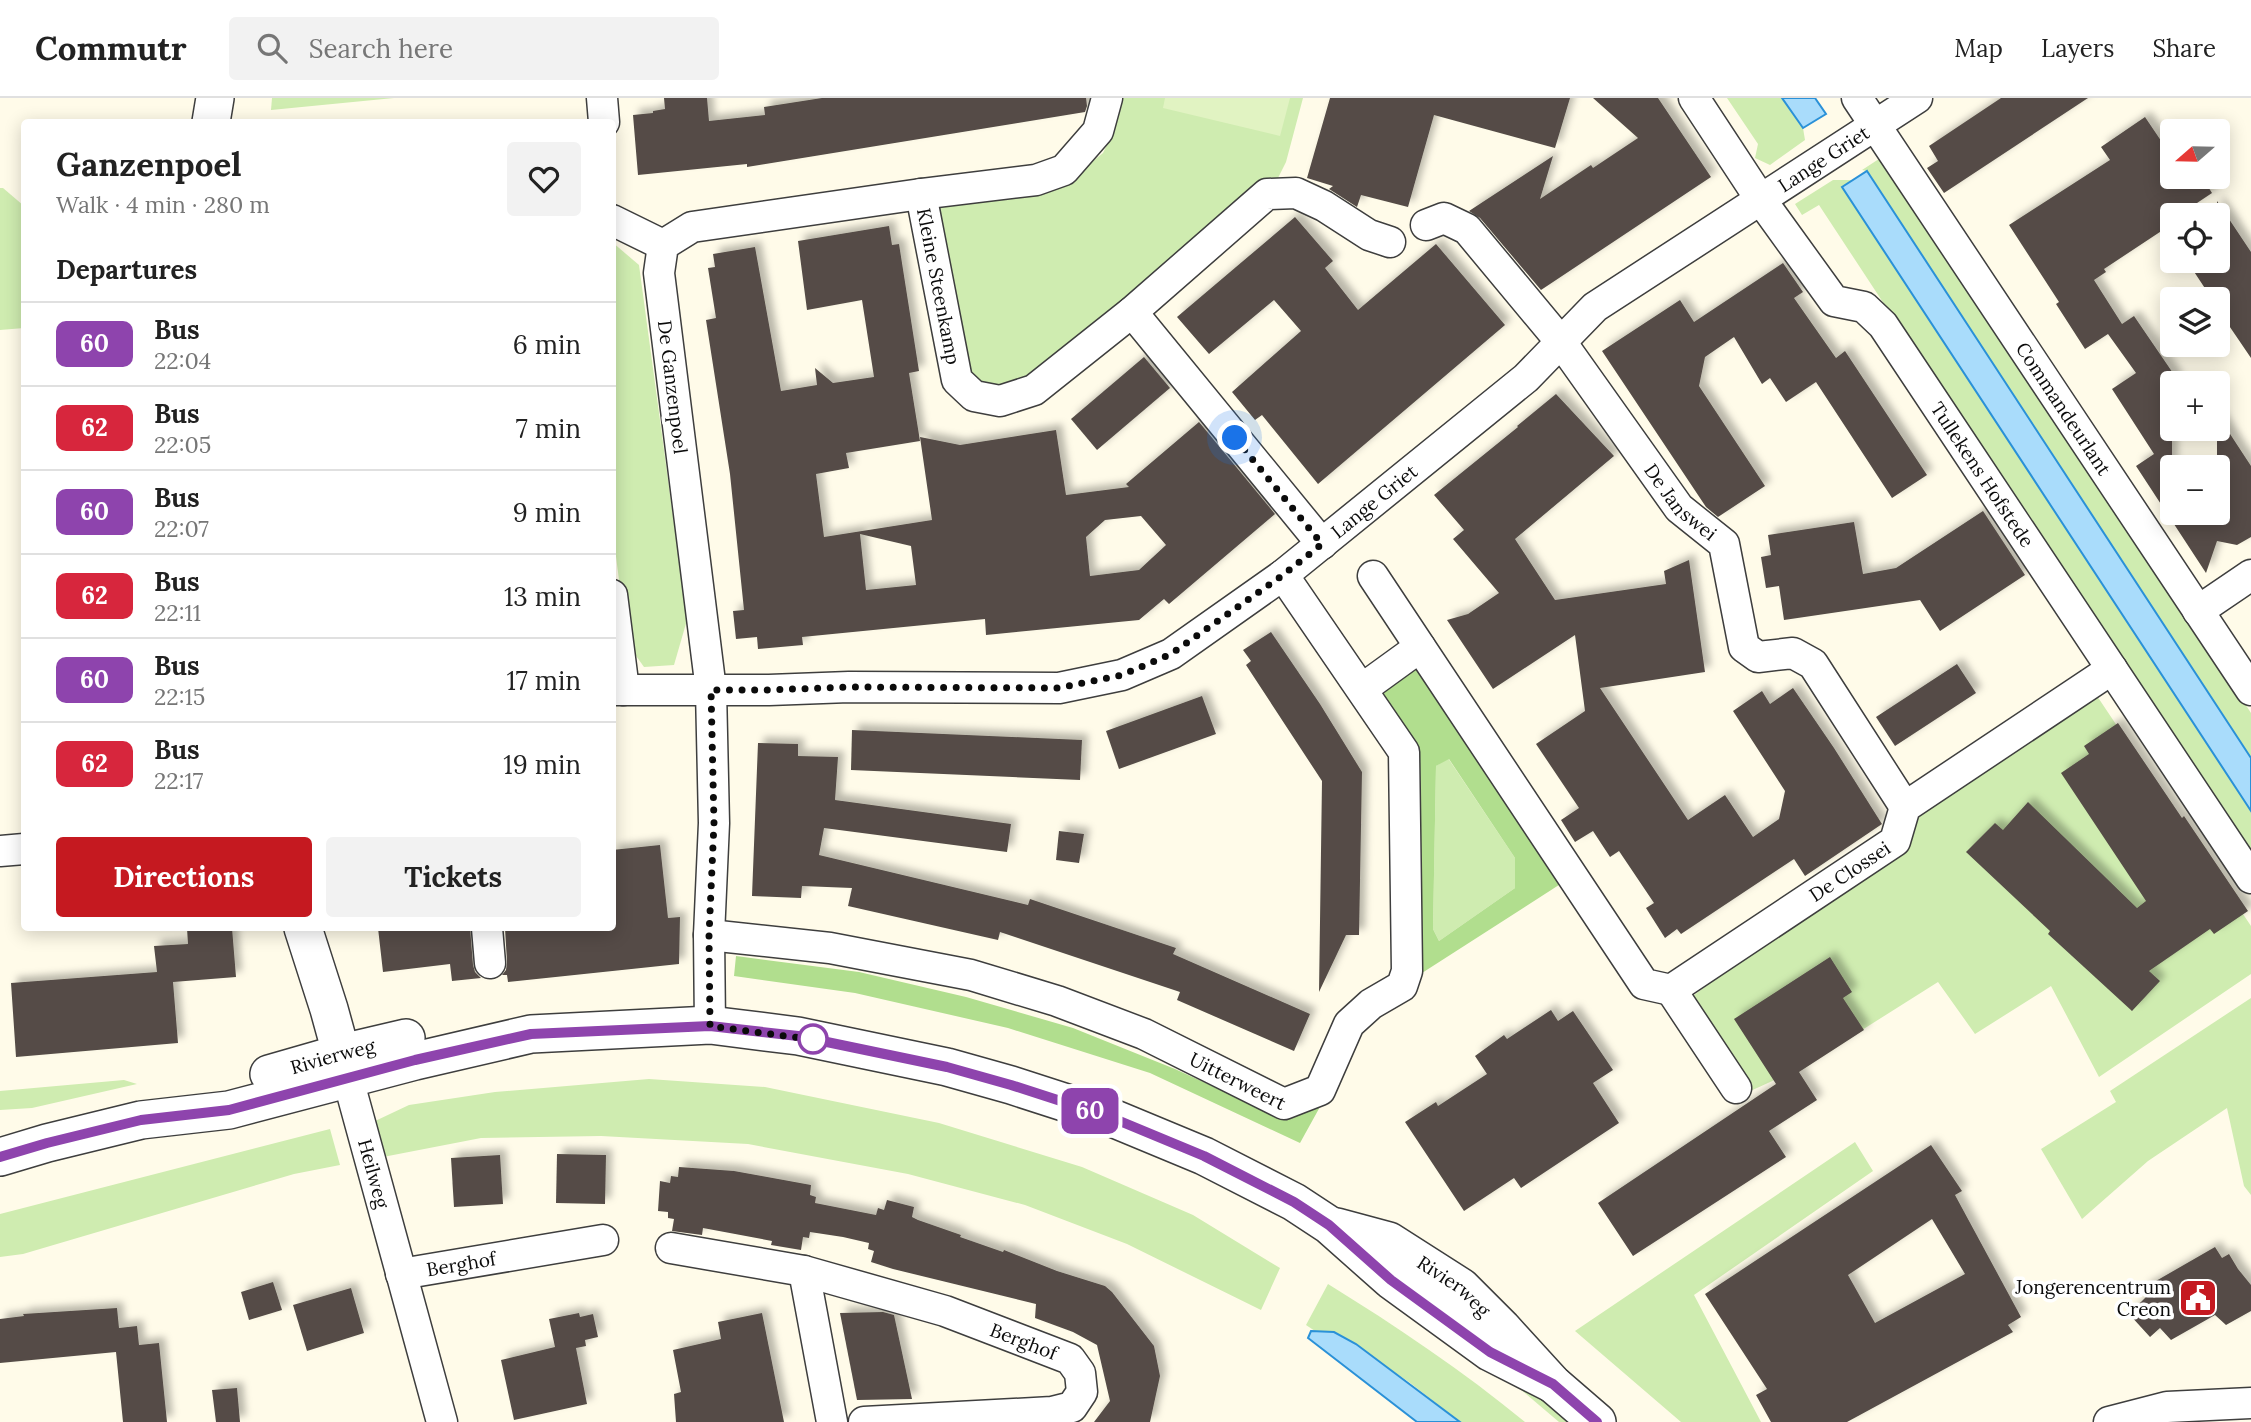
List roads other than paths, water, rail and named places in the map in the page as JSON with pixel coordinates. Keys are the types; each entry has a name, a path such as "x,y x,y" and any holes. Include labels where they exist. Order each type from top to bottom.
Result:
{"street":[{"path":"212,119 215,98"},
{"path":"602,98 604,119"},
{"path":"616,222 663,245 692,228 1036,180 1064,170 1098,131 1107,98"},
{"name":"Tullekens Hofstede","path":"1694,98 1761,200 1833,301 1864,307 1883,325 2251,878"},
{"name":"Commandeurlant","path":"1857,98 2251,690"},
{"name":"Lange Griet","path":"618,690 1059,688 1122,675 1171,654 1283,575 1526,378 1595,307 1917,98"},
{"name":"Kleine Steenkamp","path":"921,194 957,380 974,396 1000,401 1034,390 1132,312 1247,200 1267,194 1296,193 1324,206 1368,235 1390,242"},
{"path":"1426,225 1444,218 1466,229 1561,342"},
{"name":"De Ganzenpoel","path":"663,245 659,273 711,690 714,823 709,935 710,1026"},
{"path":"1132,312 1322,544"},
{"name":"De Janswei","path":"1561,342 1679,508 1724,544 1744,647 1758,657 1794,653 1813,664 1905,807"},
{"name":"Uitterweert","path":"709,935 830,948 971,975 1057,1001 1144,1034 1284,1104 1320,1090 1349,1024 1371,1004 1402,986 1407,971 1404,752 1283,575"},
{"path":"2198,611 2251,575"},
{"path":"1373,576 1644,984 1671,989 1736,1088"},
{"path":"1362,689 1420,647"},
{"path":"616,658 618,690"},
{"path":"1905,807 2112,669"},
{"name":"De Clossei","path":"1671,989 1895,841 1905,807"},
{"path":"0,851 21,849"},
{"name":"Heilweg","path":"304,931 345,1066 442,1422"},
{"path":"486,931 490,963"},
{"name":"Rivierweg","path":"0,1157 141,1120 239,1083 345,1066 456,1029 479,1026 531,1034 710,1026 798,1036 947,1067 1011,1085 1110,1117 1204,1156 1294,1202 1329,1225 1391,1280 1490,1352 1553,1384 1597,1422"},
{"name":"Rivierweg","path":"0,1144 47,1143"},
{"name":"Berghof","path":"401,1274 603,1240"},
{"name":"Berghof","path":"671,1248 804,1271 945,1311 1070,1359 1080,1373 1082,1392 1072,1407 1052,1412 864,1422"},
{"path":"804,1271 832,1422"},
{"path":"2109,1422 2167,1407 2251,1403"}],"water":[{"path":"1782,98 1815,98 1826,114 1803,128"},
{"path":"1867,171 2251,758 2251,811 1842,187"},
{"path":"1311,1331 1334,1332 1356,1344 1460,1422 1417,1422 1308,1338"}],"place":[{"name":"Jongerencentrum Creon","path":"2198,1298"}]}
